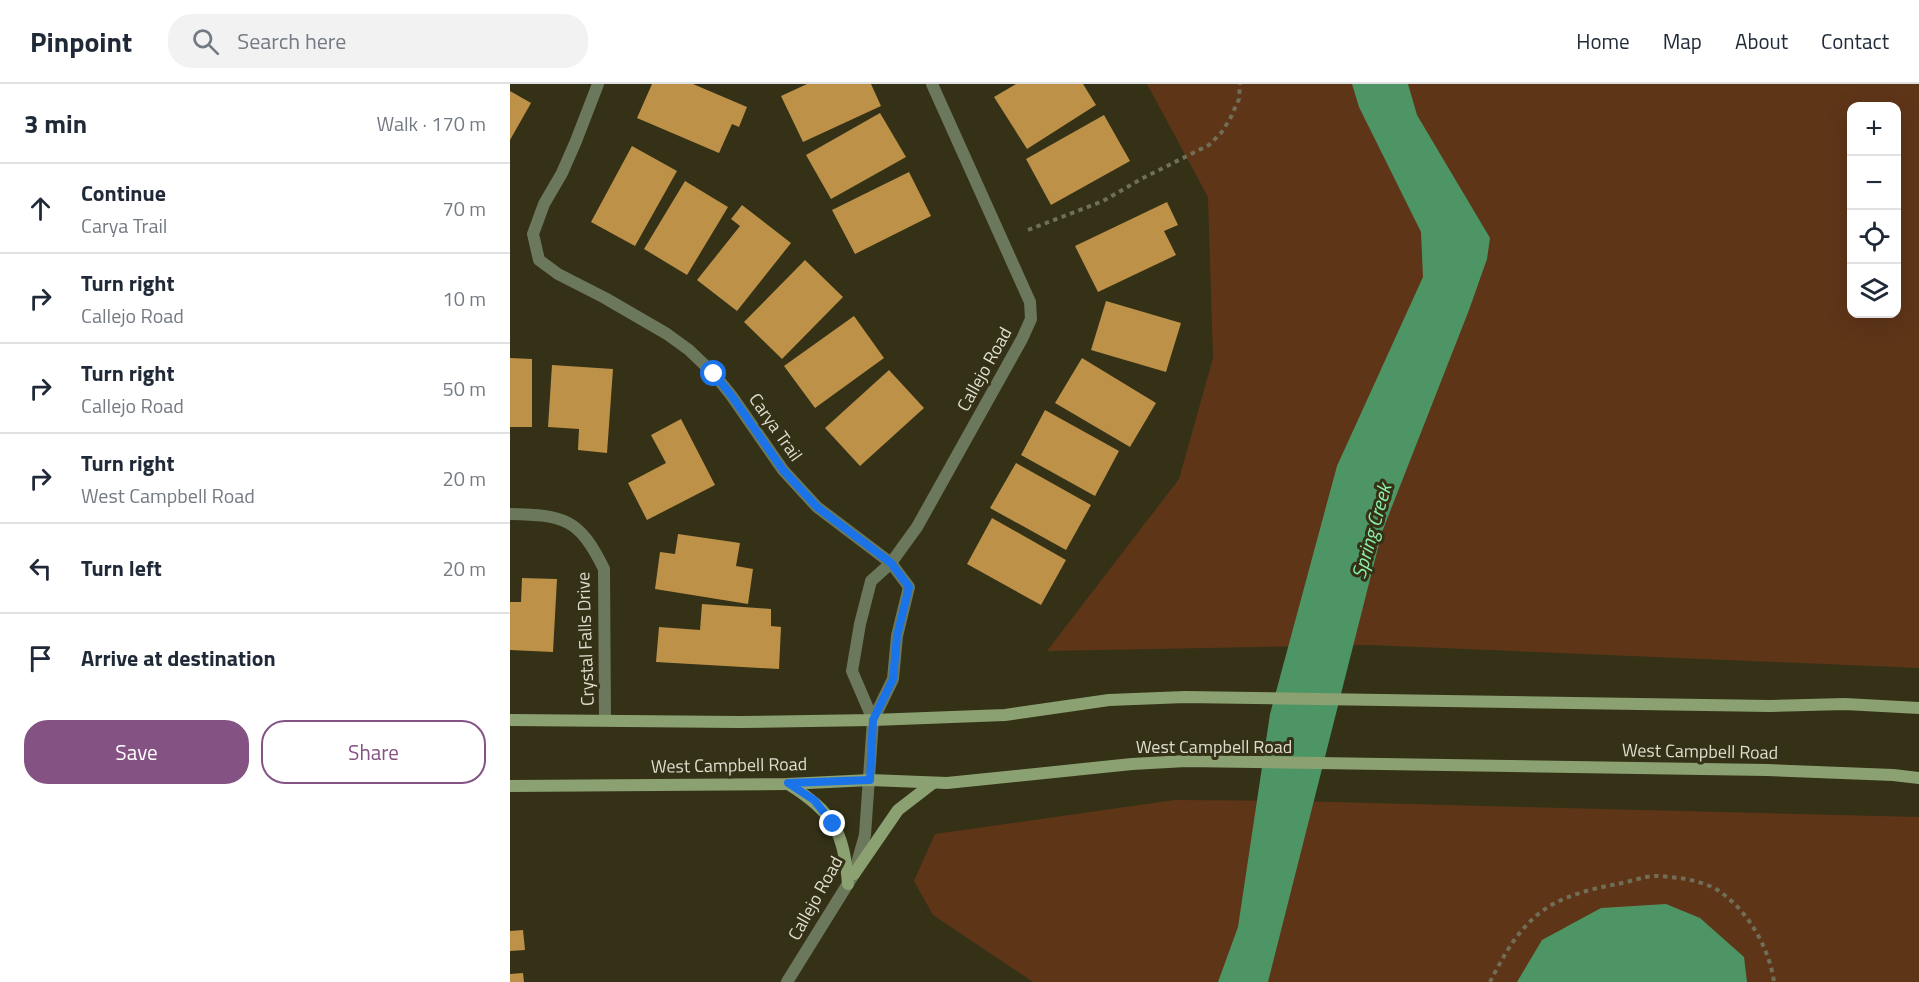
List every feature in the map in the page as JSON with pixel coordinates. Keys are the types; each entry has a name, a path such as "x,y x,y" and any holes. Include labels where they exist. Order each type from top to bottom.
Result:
{"main road":[{"path":"510,720 739,722 873,720 1005,715 1109,700 1185,697 1770,706 1845,704 1919,708"},
{"name":"West Campbell Road","path":"510,786 870,780 947,783 1132,764 1186,761 1767,770 1919,778"},
{"path":"788,783 814,800 833,824 845,853 851,879"},
{"path":"851,879 898,810 933,783"}],"street":[{"name":"Carya Trail","path":"598,84 576,141 562,173 544,204 533,234 539,260 558,274 667,334 689,350 714,374 783,470 817,507 891,563"},
{"name":"Callejo Road","path":"873,720 852,671 870,581 891,563 917,527 1031,319 1030,302 932,84"},
{"name":"Crystal Falls Drive","path":"510,514 559,518 578,527 593,547 604,569 605,720"},
{"name":"Callejo Road","path":"787,982 851,879 865,836 873,720 893,679 897,636 909,587 891,563"}],"path":[{"path":"1028,230 1103,201 1209,145 1230,119 1239,99 1240,84"},
{"path":"1490,982 1509,946 1541,912 1583,891 1655,876 1687,879 1717,890 1738,907 1759,936 1772,970 1774,982"}],"shaded area":[{"path":"1147,84 1919,84 1919,668 1370,645 1047,651 1179,479 1213,358 1208,197"},
{"path":"1175,800 1919,817 1919,982 1033,982 933,915 914,881 935,834"}],"water":[{"name":"Spring Creek","path":"1352,84 1408,84 1417,115 1490,238 1487,259 1382,532 1268,982 1218,982 1238,927 1270,714 1337,466 1423,277 1421,232 1359,107"},
{"path":"1666,904 1700,918 1744,957 1747,982 1517,982 1542,940 1601,908"}],"building":[{"path":"652,84 693,84 747,107 739,127 732,124 719,153 637,118"},
{"path":"807,84 871,84 881,106 803,142 781,96"},
{"path":"1016,84 1083,84 1096,105 1027,149 994,97"},
{"path":"510,91 531,103 510,140"},
{"path":"880,113 906,157 831,199 806,155"},
{"path":"1104,115 1130,161 1051,205 1026,159"},
{"path":"632,146 677,171 635,246 591,222"},
{"path":"909,172 931,216 855,254 832,210"},
{"path":"685,181 728,207 687,275 644,249"},
{"path":"1167,202 1178,225 1164,231 1176,255 1098,292 1075,246"},
{"path":"742,205 791,243 737,311 697,280 740,226 731,219"},
{"path":"805,260 843,297 782,359 744,322"},
{"path":"1106,301 1181,323 1166,372 1091,350"},
{"path":"854,316 884,358 815,408 784,366"},
{"path":"510,358 532,359 532,427 510,427"},
{"path":"1082,358 1156,403 1130,447 1055,403"},
{"path":"552,365 613,369 607,453 578,450 579,429 548,427"},
{"path":"889,370 924,408 860,466 825,428"},
{"path":"1045,410 1119,451 1095,496 1021,455"},
{"path":"681,419 715,485 647,520 628,483 666,463 651,435"},
{"path":"1016,463 1091,505 1066,550 990,508"},
{"path":"992,518 1066,560 1041,605 967,564"},
{"path":"678,534 740,543 736,566 753,569 748,604 655,589 660,552 675,554"},
{"path":"522,578 557,579 553,652 510,650 510,602 521,602"},
{"path":"702,604 771,609 771,626 781,627 779,669 656,662 659,627 700,630"},
{"path":"523,930 525,950 510,951 510,931"},
{"path":"523,973 524,982 510,982 510,974"}],"route":[{"path":"714,374 783,470 817,507 891,563 909,587 897,636 893,679 873,720 870,780 788,783 814,800 833,824"}]}
